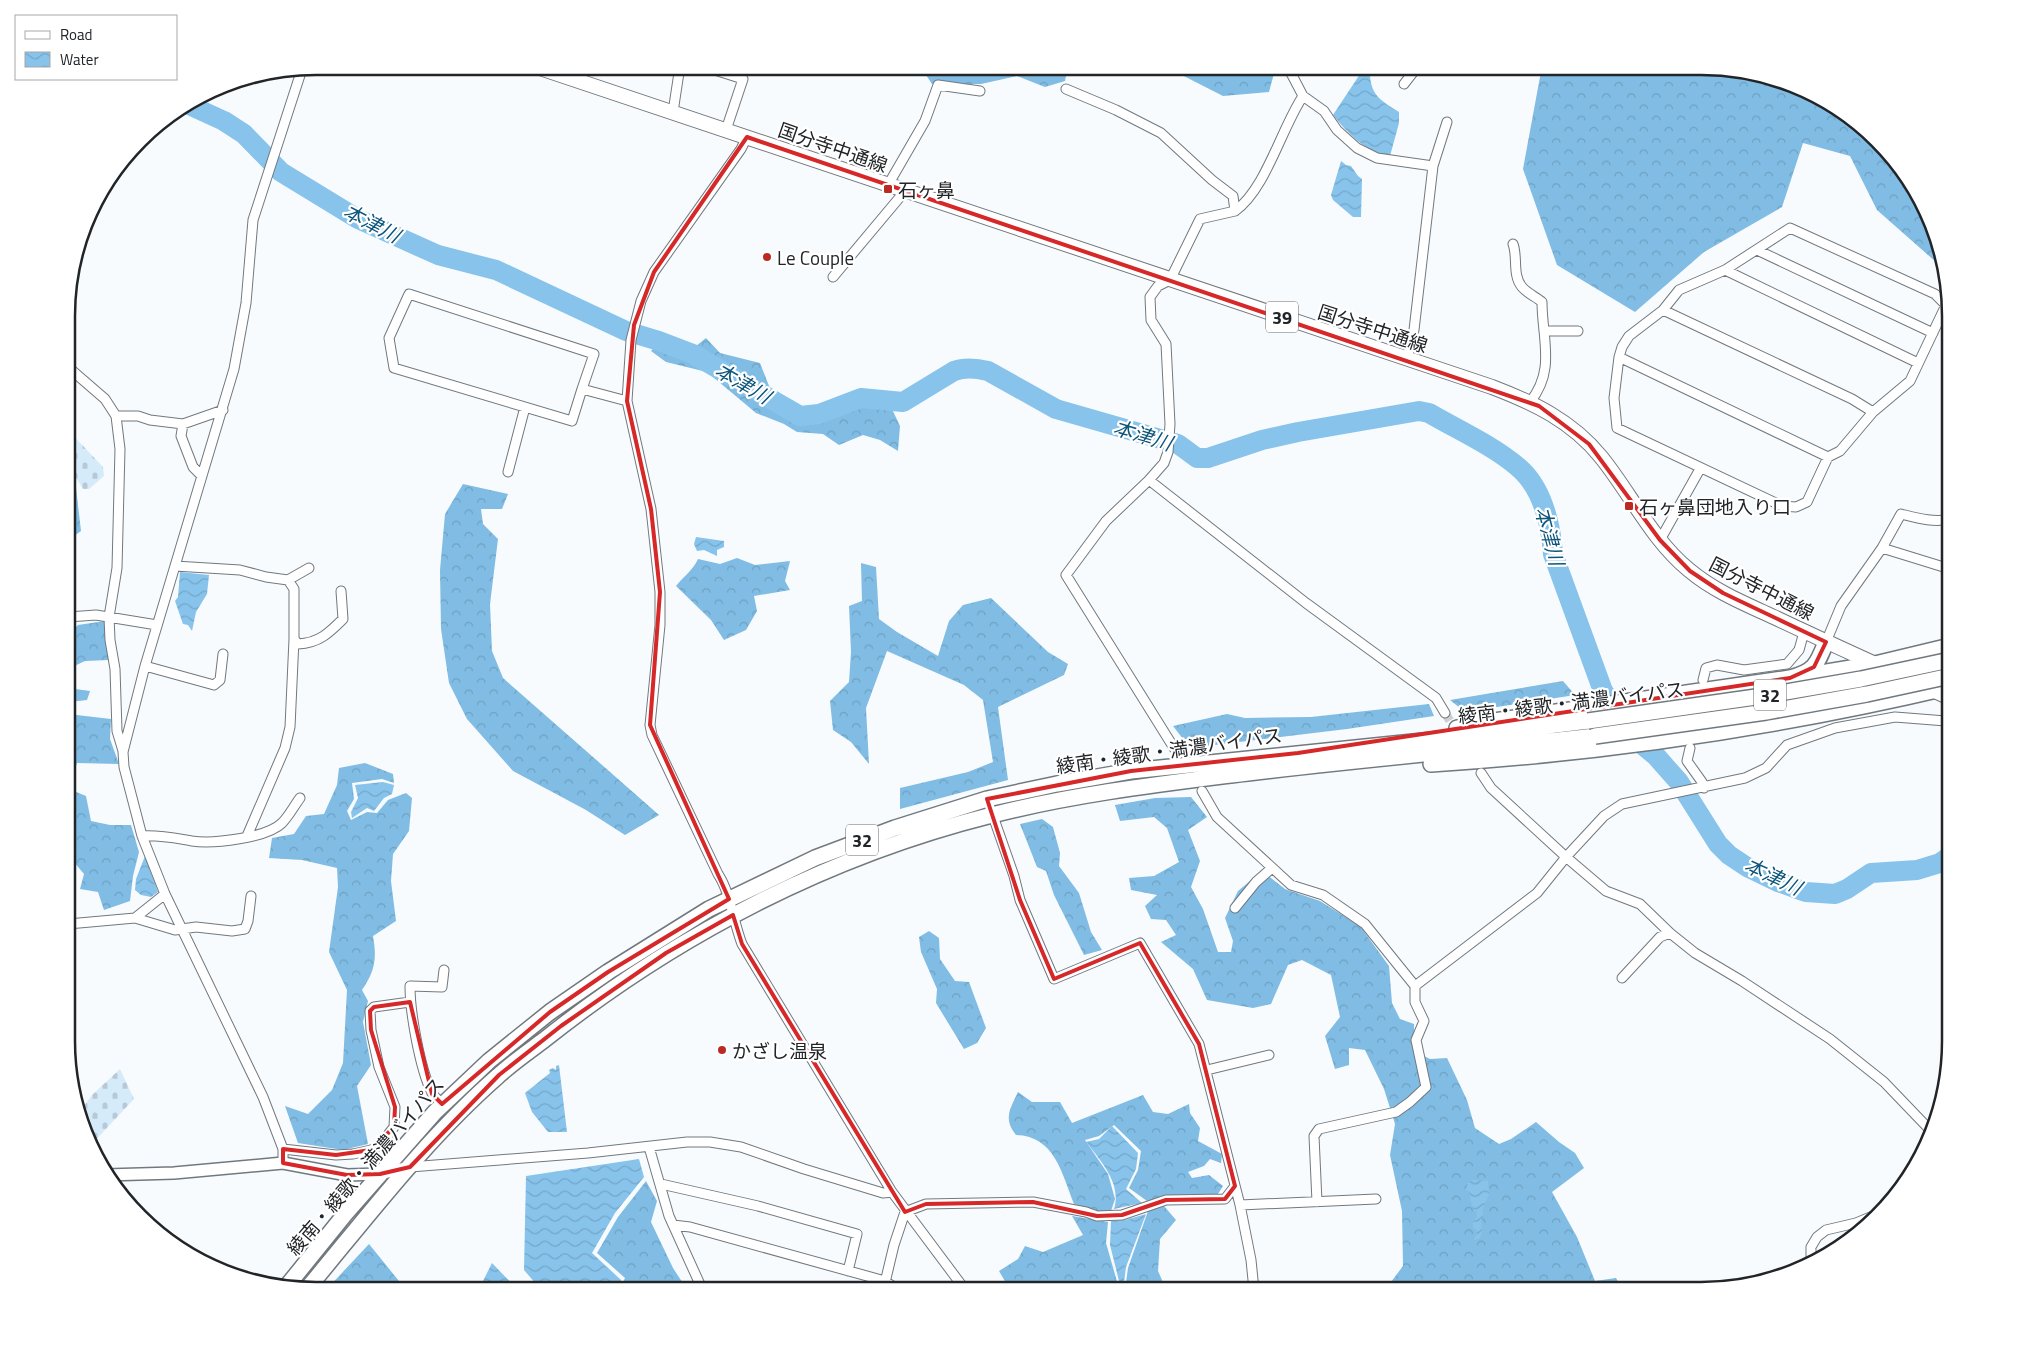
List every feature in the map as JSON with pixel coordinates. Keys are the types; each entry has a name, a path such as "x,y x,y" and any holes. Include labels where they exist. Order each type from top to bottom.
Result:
{"highway":[{"path":"1790,678 1802,675 1814,667 1826,642"},
{"path":"1585,714 1654,698 1875,664 1942,648"},
{"name":"綾南・綾歌・満濃バイパス","path":"314,1282 447,1124 499,1075 560,1026 666,952 732,915 821,872 899,842 992,815 1058,800 1132,787 1585,714 1763,696 1861,679 1942,662"},
{"name":"綾南・綾歌・満濃バイパス","path":"292,1280 380,1174 442,1104 488,1061 550,1012 608,972 709,909 815,858 895,828 987,799 1131,771 1447,753 1598,742 1867,694 1942,678"},
{"path":"1598,742 1674,739 1839,712 1942,688"}],"main road":[{"name":"国分寺中通線","path":"561,75 1492,387 1530,402 1557,417 1589,444 1606,464 1675,558 1706,583 1804,632 1942,694"}],"street":[{"path":"673,112 679,75"},
{"path":"726,130 743,79 730,75"},
{"path":"1292,75 1303,96 1324,111 1337,130 1357,148 1377,158 1433,166"},
{"path":"1404,84 1414,75"},
{"path":"123,752 145,666 234,368 246,302 253,220 300,76"},
{"path":"888,185 925,121 938,85 980,91"},
{"path":"1066,89 1162,132 1212,180 1233,196 1235,212"},
{"path":"1174,748 1066,575 1106,521 1164,463 1168,452 1170,424 1166,344 1151,320 1150,297 1158,286 1170,280 1200,219 1235,212 1251,196 1292,112 1303,96"},
{"path":"1408,359 1414,330 1433,166 1447,122"},
{"path":"747,137 741,149 654,272 641,301 631,340 627,401 651,509 660,592 659,633 650,725 652,735 718,874 726,887 732,915 742,944 892,1192 905,1212 960,1282"},
{"path":"833,277 905,191"},
{"path":"1941,300 1935,294 1790,228 1725,270 1679,290 1663,310 1629,336 1622,346 1619,357 1614,398 1617,428 1700,469 1782,506 1796,507 1807,502 1828,457 1840,451 1873,412 1910,380 1942,314"},
{"path":"1512,244 1515,250 1516,271 1522,286 1542,302 1542,319 1546,331 1546,366 1540,390 1530,402"},
{"path":"1756,250 1933,333"},
{"path":"1725,270 1918,363"},
{"path":"408,294 594,354 582,389 572,421 394,368 390,338 408,294"},
{"path":"1663,310 1852,399 1873,412"},
{"path":"1546,331 1578,331"},
{"path":"1619,357 1828,457"},
{"path":"75,373 105,400 116,416 120,449 117,568 109,617 110,640 115,669 117,731 123,752 124,767 142,836 165,894 263,1098 284,1148 284,1163"},
{"path":"582,389 627,401"},
{"path":"508,472 525,407"},
{"path":"116,416 138,416 150,420 183,424 223,410"},
{"path":"183,424 181,436 193,467 201,475"},
{"path":"1660,540 1700,469"},
{"path":"1149,480 1306,603 1436,698 1445,713"},
{"path":"1826,642 1841,606 1882,548 1901,514 1919,519 1942,521"},
{"path":"1882,548 1942,567"},
{"path":"175,566 240,570 266,577 288,580 309,568"},
{"path":"247,836 272,782 285,748 288,734 294,639 294,589 288,580"},
{"path":"294,639 298,644 310,644 330,633 343,619 341,591"},
{"path":"75,616 96,615 158,625"},
{"path":"1703,680 1706,668 1717,665 1744,670 1787,664 1799,650 1804,632"},
{"path":"145,666 214,685 220,680 224,654"},
{"path":"116,712 132,714"},
{"path":"1415,986 1537,893 1566,857 1604,816 1622,804 1638,799 1745,778 1766,768 1787,745 1835,728 1895,716 1942,721"},
{"path":"1690,748 1687,761 1702,782 1700,788"},
{"path":"1481,774 1491,788 1606,891 1640,904 1670,933 1695,953 1742,981 1830,1040 1884,1082 1926,1126"},
{"path":"1202,791 1217,817 1291,885 1323,895 1365,924 1415,986 1415,1002 1424,1021 1416,1040 1426,1087 1396,1112 1319,1129 1314,1136 1317,1202"},
{"path":"142,836 160,835 194,842 213,842 266,833 281,824 300,798"},
{"path":"987,799 1014,876 1020,900 1054,980 1140,943 1199,1044 1240,1205 1251,1260 1253,1282"},
{"path":"1235,908 1256,882 1272,868"},
{"path":"135,918 165,894"},
{"path":"75,923 135,918 175,930 196,927 232,932 244,929 248,921 251,896"},
{"path":"1622,978 1660,937 1670,933"},
{"path":"442,1104 432,1094 422,1060 410,1002 410,986 442,987 444,970"},
{"path":"284,1148 336,1155 371,1150 380,1144 394,1127 395,1107 379,1067 371,1030 370,1011 374,1007 410,1002"},
{"path":"1207,1070 1269,1055"},
{"path":"116,1175 174,1173 284,1163 347,1175 380,1174 410,1167 649,1147 687,1142 731,1144 804,1169 883,1192 892,1192"},
{"path":"649,1147 673,1225 699,1282"},
{"path":"661,1184 758,1206 857,1234 848,1271"},
{"path":"905,1212 926,1204 1033,1202 1086,1212 1097,1216 1122,1215 1166,1200 1225,1199 1235,1186"},
{"path":"1240,1205 1376,1199"},
{"path":"885,1282 894,1244 905,1212"},
{"path":"1811,1255 1811,1247 1817,1237 1826,1230 1862,1220"},
{"path":"673,1225 690,1227 848,1271 874,1282"}],"highlighted area":[{"path":"747,137 1539,406 1589,444 1660,540 1690,571 1723,593 1826,642 1814,667 1790,678 1298,753 1131,771 987,799 1020,900 1054,979 1140,943 1199,1044 1235,1186 1225,1199 1166,1200 1122,1215 1097,1216 1033,1202 926,1204 905,1212 742,944 733,915 666,953 561,1026 499,1075 410,1167 380,1174 347,1175 283,1163 283,1149 336,1155 371,1150 394,1127 395,1107 371,1030 370,1011 374,1007 410,1002 432,1094 442,1104 550,1012 608,972 729,899 650,725 660,592 651,509 627,401 634,325 654,272"}],"green space":[{"path":"926,75 1066,75 1065,81 1045,87 1017,76 981,84 932,84"},
{"path":"1182,75 1274,75 1269,92 1223,96"},
{"path":"1540,75 1701,75 1732,77 1763,83 1793,93 1821,107 1848,125 1882,157 1910,196 1924,224 1936,262 1877,210 1850,156 1803,143 1782,207 1704,252 1635,312 1557,265 1523,169"},
{"path":"706,338 720,353 760,363 778,409 798,419 818,417 856,404 872,403 891,407 900,426 898,451 880,440 863,435 839,445 823,434 797,432 784,424 756,413 707,372 666,362 651,351 658,343 685,355"},
{"path":"75,437 103,467 104,476 89,489 83,489 75,476"},
{"path":"75,479 81,531 75,535"},
{"path":"463,484 508,494 502,509 481,509 483,524 498,539 490,604 492,651 503,678 659,815 625,835 586,810 513,771 467,719 449,683 441,629 440,570 445,514"},
{"path":"737,558 755,565 790,561 785,581 790,590 754,596 757,611 746,630 724,640 711,620 676,586 691,570 698,559 720,564"},
{"path":"861,563 876,567 879,619 938,656 949,621 963,605 991,598 1048,652 1068,664 1064,675 998,707 1008,780 900,809 900,788 968,772 993,762 983,700 964,685 887,651 866,708 869,764 851,742 833,730 830,701 849,682 851,652 849,606 862,601"},
{"path":"105,621 109,660 85,661 75,666 75,628 78,625"},
{"path":"1563,681 1575,695 1465,712 1450,700"},
{"path":"75,689 90,691 87,700 75,701"},
{"path":"1429,704 1434,716 1347,729 1190,748 1173,726 1227,714 1245,718 1311,717"},
{"path":"75,715 111,719 110,739 119,764 77,763 75,770"},
{"path":"365,763 393,774 394,783 382,779 352,783 354,799 347,811 351,820 367,812 377,813 388,800 406,793 412,798 409,831 393,854 391,881 396,921 373,936 374,964 370,977 362,990 368,1001 363,1022 371,1065 357,1086 368,1144 343,1150 298,1143 285,1106 308,1114 332,1090 343,1063 347,990 329,952 338,887 337,868 302,860 269,858 272,838 294,834 306,816 324,814 337,785 339,768"},
{"path":"75,791 86,796 91,821 110,825 131,825 139,852 133,876 130,901 104,910 98,892 80,889 84,874 75,863"},
{"path":"1191,797 1207,817 1188,830 1200,861 1191,887 1203,909 1218,952 1231,952 1233,941 1225,918 1238,891 1262,871 1285,889 1320,901 1360,926 1389,966 1392,1003 1400,1019 1414,1024 1414,1051 1430,1059 1447,1058 1467,1100 1475,1128 1499,1144 1511,1139 1536,1122 1575,1153 1584,1168 1552,1192 1577,1237 1595,1281 1616,1278 1618,1282 1391,1282 1403,1266 1402,1211 1390,1155 1395,1124 1384,1089 1365,1050 1349,1048 1349,1065 1335,1069 1325,1036 1340,1017 1331,975 1302,960 1288,965 1271,1004 1253,1008 1207,1000 1193,969 1161,942 1176,935 1166,920 1151,919 1145,906 1157,895 1131,890 1129,878 1154,876 1179,862 1167,828 1154,817 1120,821 1115,805 1155,798"},
{"path":"1042,819 1053,827 1060,853 1059,866 1079,893 1091,932 1102,950 1084,955 1054,895 1046,871 1037,867 1020,824"},
{"path":"929,931 939,938 940,959 955,981 969,982 986,1028 977,1043 964,1049 936,1003 937,989 921,952 919,937"},
{"path":"120,1069 134,1099 96,1139 84,1106 92,1095"},
{"path":"1018,1092 1032,1102 1060,1102 1072,1123 1143,1095 1153,1112 1168,1114 1189,1104 1190,1113 1200,1128 1198,1141 1222,1154 1221,1163 1210,1159 1204,1166 1188,1172 1192,1178 1209,1175 1223,1186 1216,1197 1165,1196 1147,1201 1129,1188 1138,1170 1141,1151 1114,1125 1099,1136 1085,1140 1108,1174 1115,1199 1111,1211 1095,1211 1074,1204 1061,1169 1048,1149 1040,1142 1029,1137 1016,1135 1012,1129 1009,1114"},
{"path":"646,1181 657,1201 651,1222 673,1268 682,1282 623,1282 625,1278 597,1253 618,1217"},
{"path":"1164,1206 1176,1220 1160,1239 1158,1271 1162,1282 1126,1282 1128,1268 1148,1211"},
{"path":"1072,1216 1108,1222 1106,1243 1117,1282 1005,1282 999,1271 1018,1259 1025,1246 1043,1252 1083,1235"},
{"path":"369,1244 400,1282 333,1282"}],"water":[{"path":"1359,75 1370,76 1373,89 1379,98 1399,112 1399,123 1390,156 1373,151 1358,141 1333,115"},
{"path":"1341,161 1351,166 1362,179 1361,217 1353,217 1333,200 1331,195"},
{"path":"696,537 724,541 724,547 717,550 717,556 704,550 697,551 694,544"},
{"path":"180,572 209,575 207,594 196,612 192,631 188,625 183,624 175,601 178,597"},
{"path":"383,782 394,785 392,794 384,798 374,811 367,808 352,818 351,812 358,798 355,785"},
{"path":"145,856 158,892 151,897 141,895 135,890 136,879"},
{"path":"559,1065 567,1132 548,1132 532,1112 525,1093 550,1073 549,1070 553,1068 556,1070 556,1066"},
{"path":"1112,1126 1138,1153 1136,1169 1126,1189 1142,1203 1114,1209 1116,1200 1113,1182 1104,1165 1086,1142 1099,1139"},
{"path":"639,1159 644,1177 615,1213 592,1253 621,1280 620,1282 534,1282 524,1270 526,1176"},
{"path":"1471,1180 1488,1181 1489,1194 1482,1211 1484,1215 1481,1221 1482,1233 1479,1239 1474,1240 1477,1230 1473,1228 1473,1223 1477,1216 1476,1211 1473,1211 1469,1192 1465,1190"},
{"path":"1146,1214 1126,1267 1124,1282 1119,1282 1110,1245 1111,1221 1125,1220"},
{"path":"492,1263 510,1282 482,1282"}],"waterway":[{"name":"本津川","path":"195,108 224,121 244,134 281,172 358,219 438,255 496,270 626,331 693,354 800,416 819,414 861,398 903,402 954,371 971,368 988,371 1056,409 1178,444 1197,458 1208,458 1262,440 1298,432 1419,411 1429,413 1475,438 1508,459 1526,475 1533,485 1544,507 1553,554 1603,691 1639,742 1656,756 1679,782 1718,844 1729,855 1747,867 1778,882 1806,892 1835,894 1847,889 1871,873 1917,870 1942,862"}],"tunnel":[{"path":"1445,713 1457,732"},
{"path":"1174,748 1187,768"}],"place":[{"name":"石ヶ鼻","path":"888,189"},
{"name":"Le Couple","path":"767,257"},
{"name":"石ヶ鼻団地入り口","path":"1629,506"},
{"name":"かざし温泉","path":"722,1050"}]}
